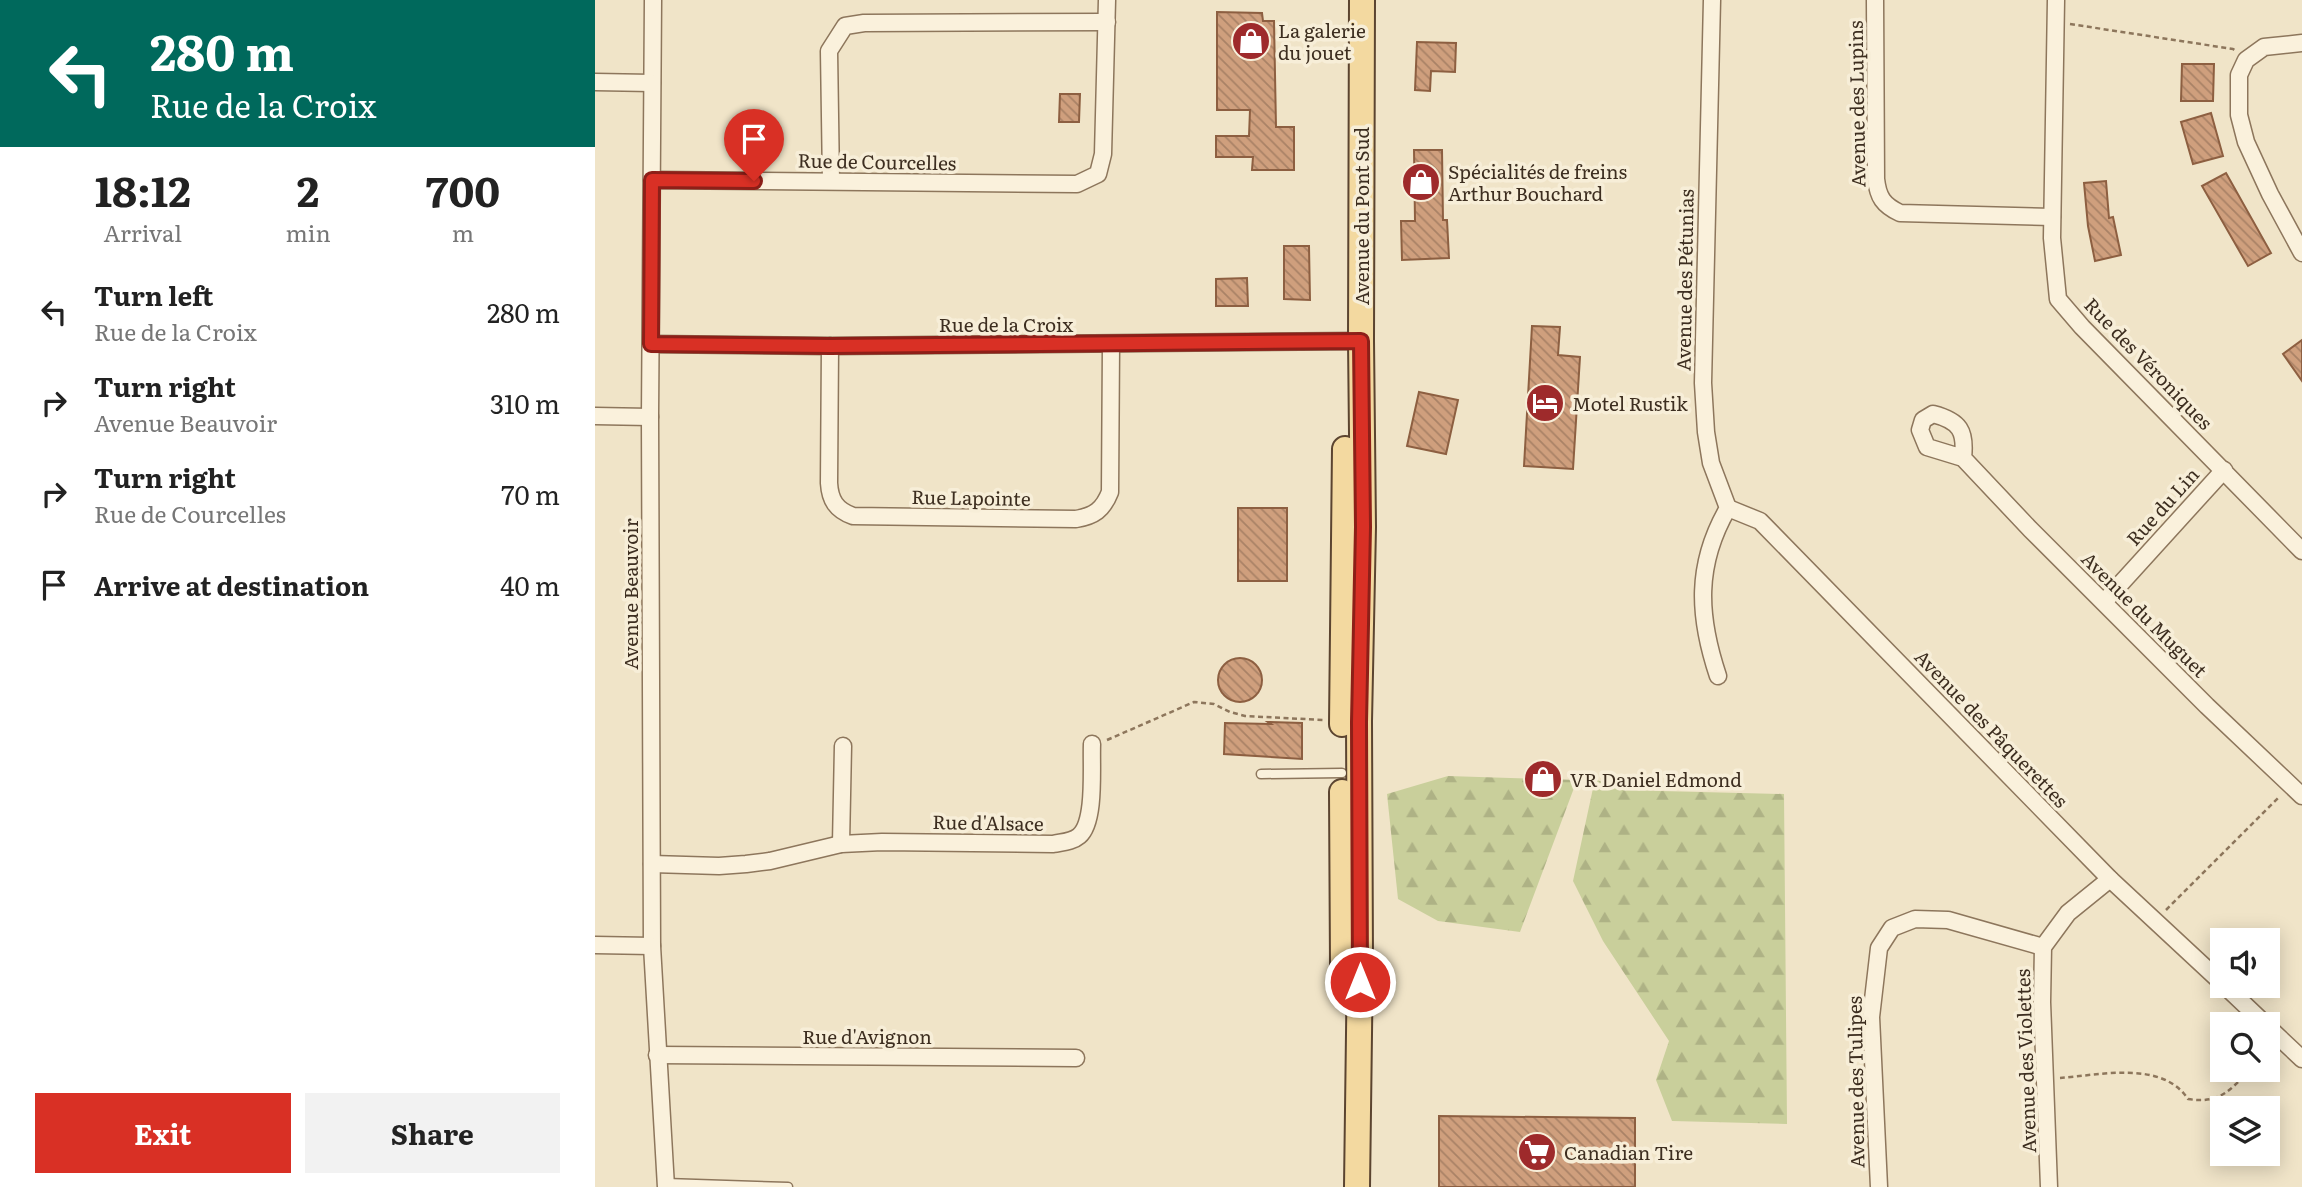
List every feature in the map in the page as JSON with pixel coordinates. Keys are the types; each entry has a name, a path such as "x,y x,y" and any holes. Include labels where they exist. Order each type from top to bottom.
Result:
{"main road":[{"name":"Avenue du Pont Sud","path":"1349,0 1354,341 1363,527 1359,722 1357,1187"},
{"name":"Avenue du Pont Sud","path":"1343,1187 1342,773 1362,0"}],"street":[{"name":"Avenue Beauvoir","path":"653,0 650,417 652,946 666,1185"},
{"path":"831,181 829,51 845,26 864,23 1107,22 1107,0"},
{"name":"Avenue des Pétunias","path":"1712,0 1703,383 1711,463 1728,508"},
{"name":"Avenue des Lupins","path":"1875,0 1876,178 1878,193 1885,206 1900,213 2052,217"},
{"name":"Rue des Véroniques","path":"2056,0 2052,238 2058,299 2082,327 2302,551"},
{"name":"Rue de Courcelles","path":"652,180 1077,184 1098,174 1103,154 1107,22"},
{"path":"2302,43 2264,47 2246,60 2239,75 2239,115 2246,142 2302,253"},
{"path":"595,82 652,83"},
{"name":"Rue de la Croix","path":"651,344 1111,345 1354,341"},
{"name":"Rue Lapointe","path":"830,346 829,483 833,502 844,513 853,516 1076,519 1093,515 1100,510 1110,492 1111,345"},
{"path":"595,416 650,417"},
{"name":"Avenue du Muguet","path":"1963,458 2030,529 2296,791"},
{"name":"Rue du Lin","path":"2104,602 2224,470"},
{"path":"1718,676 1704,624 1702,591 1706,555 1717,526 1728,508"},
{"name":"Avenue des Pâquerettes","path":"1728,508 1760,521 2111,879 2210,973"},
{"path":"841,844 843,746"},
{"name":"Rue d'Alsace","path":"652,864 745,864 771,861 841,844 1053,844 1070,841 1080,835 1090,818 1092,746"},
{"name":"Avenue des Violettes","path":"2049,1187 2042,1002 2043,947 2068,913 2111,879"},
{"name":"Avenue des Tulipes","path":"1879,1187 1871,1017 1879,948 1892,928 1916,919 1948,919 2043,947"},
{"path":"595,945 652,946"},
{"name":"Avenue des Pâquerettes","path":"2237,998 2252,1012"},
{"name":"Avenue des Pâquerettes","path":"2280,1038 2302,1059"},
{"name":"Rue d'Avignon","path":"657,1055 1076,1058"}],"lane":[{"path":"1261,774 1342,773"},
{"path":"666,1185 788,1187"}],"path":[{"path":"2056,22 2233,49 2246,60"},
{"path":"1092,746 1193,702 1215,704 1245,716 1333,720"},
{"path":"2155,921 2296,791"},
{"path":"2046,1079 2147,1074 2170,1080 2180,1087 2188,1099 2206,1102 2222,1095 2236,1082"}],"green space":[{"path":"1448,776 1577,780 1520,932 1438,921 1398,899 1387,794"},
{"path":"1595,779 1621,790 1784,794 1787,1124 1672,1121 1656,1080 1669,1041 1603,941 1573,881"}],"building":[{"path":"1217,12 1262,13 1263,21 1274,21 1276,127 1294,127 1294,170 1252,170 1253,157 1216,157 1216,136 1249,136 1250,110 1217,110"},
{"path":"1417,42 1456,43 1455,72 1431,71 1430,91 1415,90"},
{"path":"2182,64 2214,64 2213,101 2181,101"},
{"path":"1060,94 1080,94 1079,122 1059,122"},
{"path":"2211,113 2223,156 2193,164 2181,122"},
{"path":"1414,150 1442,150 1443,220 1447,220 1449,258 1402,260 1401,221 1415,221"},
{"path":"2226,173 2271,253 2248,266 2202,186"},
{"path":"2106,181 2109,218 2113,217 2121,255 2095,261 2084,183"},
{"path":"1284,246 1309,246 1310,300 1284,299"},
{"path":"1247,278 1248,306 1216,306 1216,279"},
{"path":"1532,326 1560,327 1558,355 1580,357 1573,469 1524,466"},
{"path":"2302,340 2302,381 2283,354"},
{"path":"1419,392 1458,400 1446,454 1407,446"},
{"path":"1238,508 1287,508 1287,581 1238,581"},
{"path":"1240,658 1249,659 1256,664 1261,671 1261,689 1256,696 1249,701 1240,702 1231,701 1224,696 1219,689 1218,680 1219,671 1224,664 1231,659"},
{"path":"1268,722 1302,723 1302,759 1224,754 1225,723 1271,724"},
{"name":"Canadian Tire","path":"1439,1116 1635,1118 1635,1187 1439,1187"}],"place":[{"name":"La galerie du jouet","path":"1251,41"},
{"name":"Spécialités de freins Arthur Bouchard","path":"1421,182"},
{"name":"Motel Rustik","path":"1545,403"},
{"name":"VR Daniel Edmond","path":"1543,779"},
{"name":"Canadian Tire","path":"1537,1152"}],"route":[{"path":"754,181 652,180 651,344 1111,345 1361,341 1363,527 1359,722 1360,982"}]}
